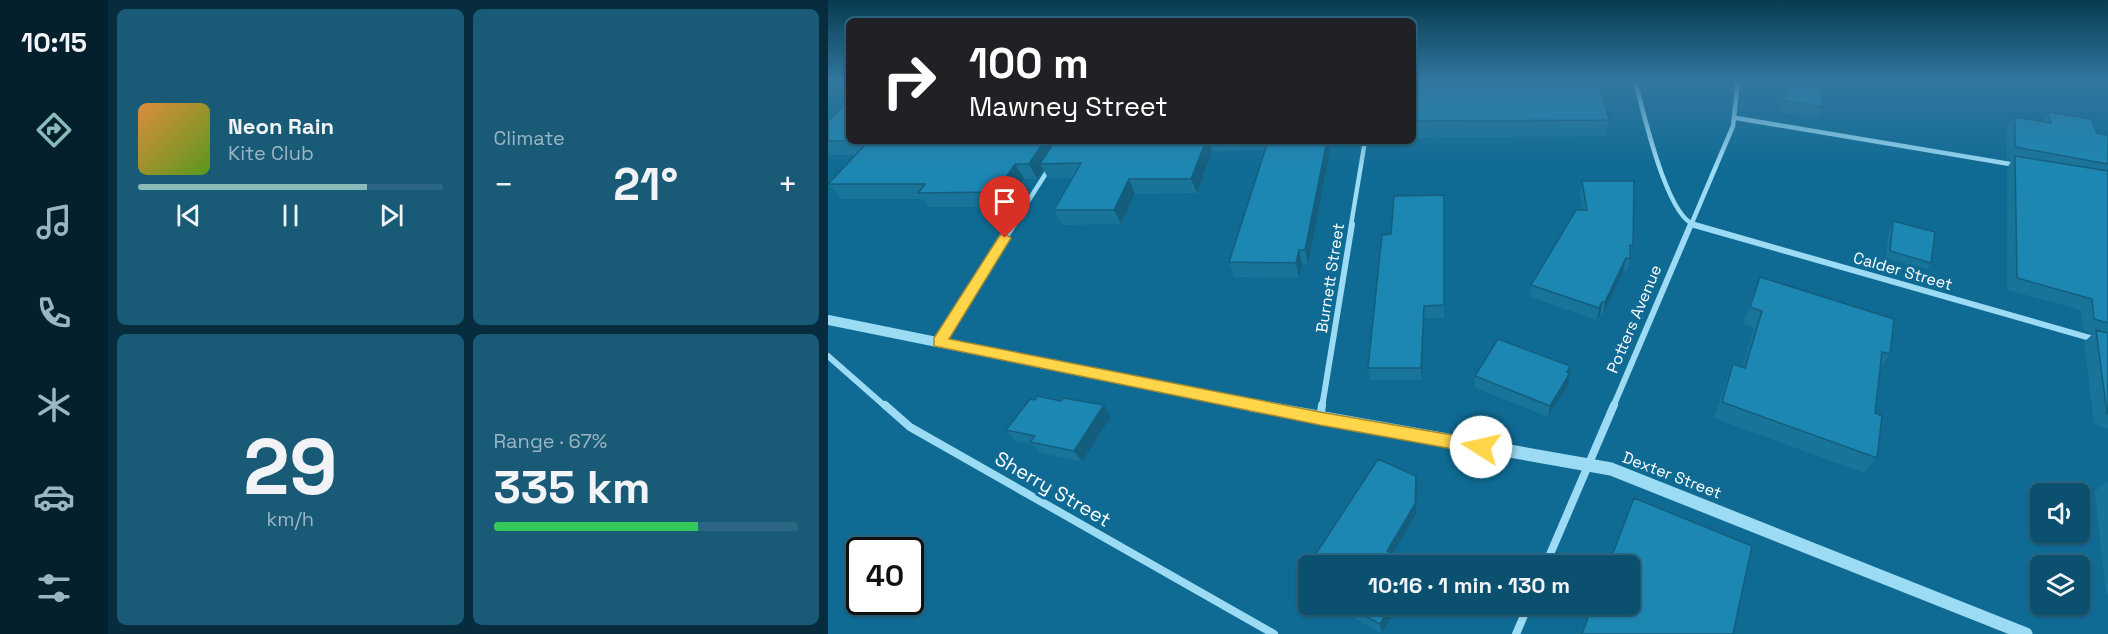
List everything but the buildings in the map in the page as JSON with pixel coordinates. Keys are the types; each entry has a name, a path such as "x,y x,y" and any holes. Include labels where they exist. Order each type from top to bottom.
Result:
{"street":[{"path":"1644,111 1666,181 1679,208 1691,224"},
{"name":"Potters Avenue","path":"1550,555 1736,118 1736,111"},
{"path":"1736,118 2026,166"},
{"name":"Burnett Street","path":"1320,418 1365,144"},
{"path":"939,342 1054,160"},
{"name":"Calder Street","path":"1691,224 2108,343"},
{"name":"Dexter Street","path":"828,320 1320,418 1621,472 2026,634"},
{"name":"Sherry Street","path":"828,356 910,427 1274,634"},
{"path":"1516,634 1524,615"}],"route":[{"path":"1005,238 939,342 1320,418 1481,447"}]}
